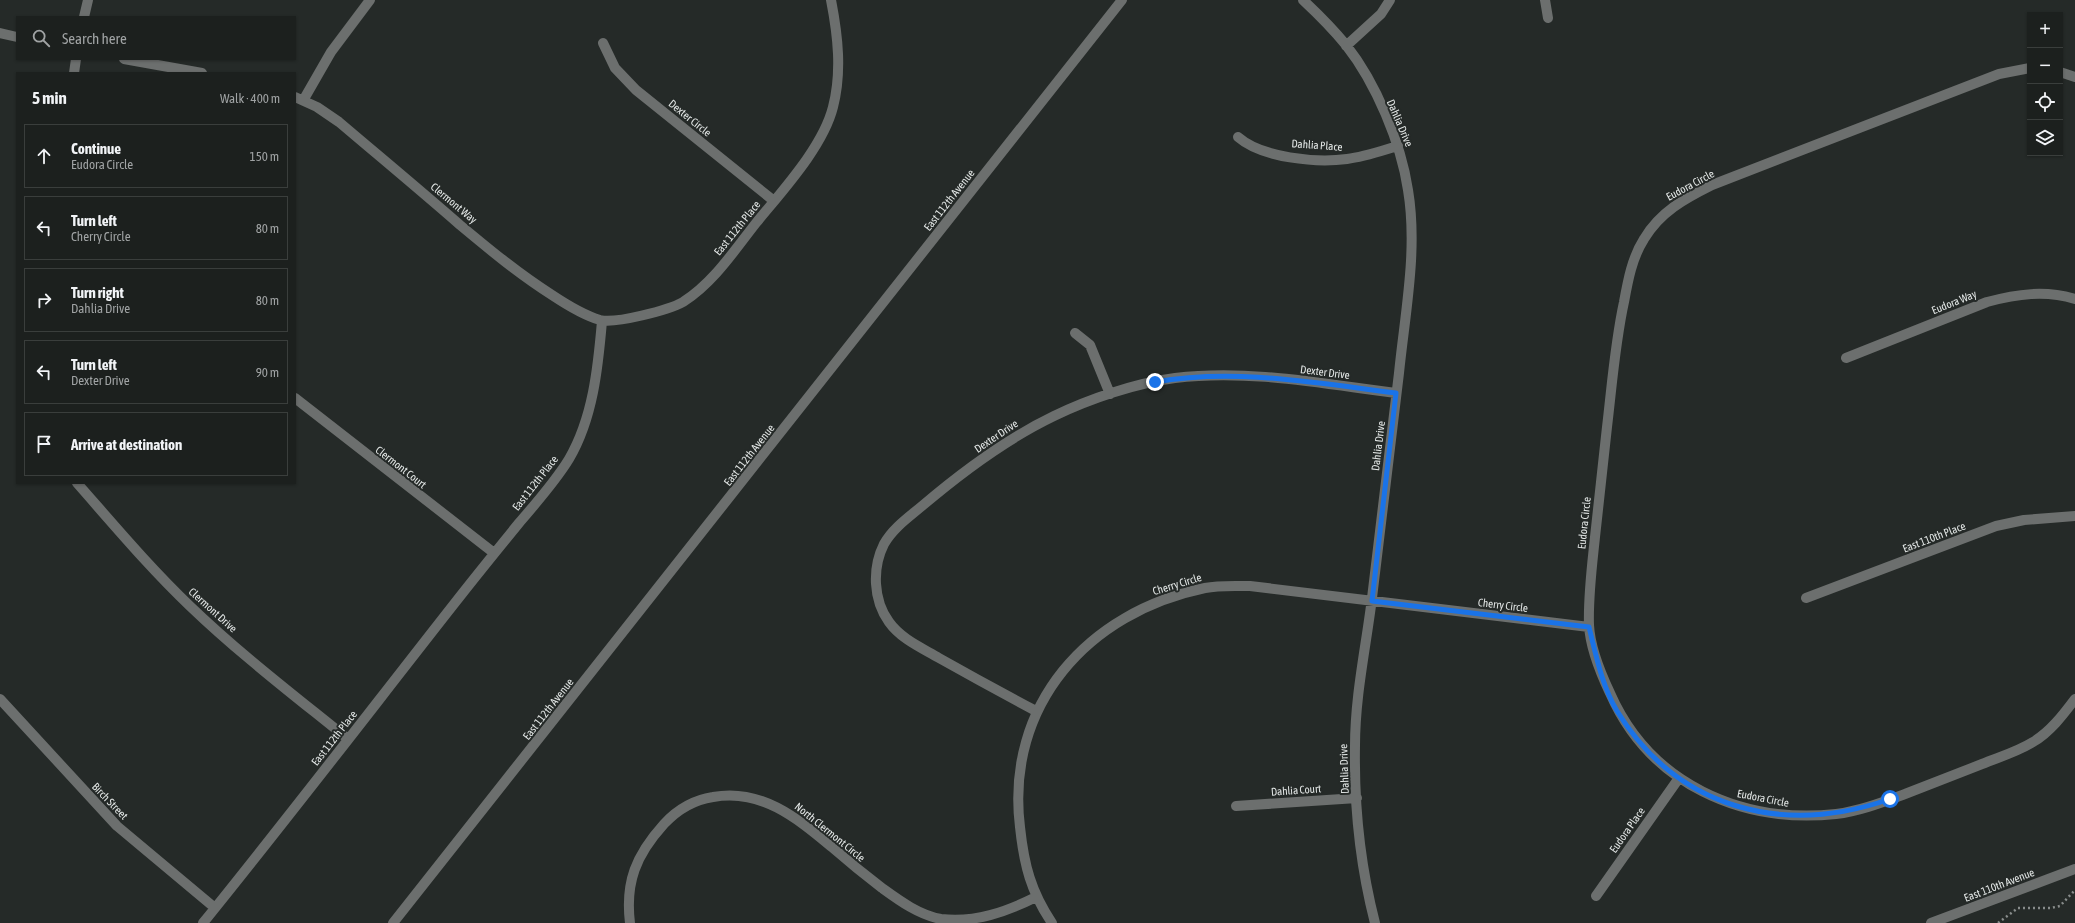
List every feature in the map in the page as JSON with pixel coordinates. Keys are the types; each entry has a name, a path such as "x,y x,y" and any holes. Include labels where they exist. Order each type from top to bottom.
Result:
{"street":[{"path":"84,16 88,0"},
{"path":"300,98 331,52 370,0"},
{"name":"East 112th Place","path":"202,923 294,810 494,553 551,485 569,459 583,429 592,397 599,360 602,320 641,316 663,311 682,303 703,287 717,272 774,201 821,136 833,108 839,66 836,23 831,0"},
{"name":"East 112th Avenue","path":"393,923 1122,0"},
{"name":"Dahlia Drive","path":"1303,0 1346,46 1366,77 1392,128 1409,191 1412,222 1408,288 1372,601 1357,709 1354,746 1357,823 1361,854 1375,923"},
{"path":"1346,46 1381,14 1390,0"},
{"path":"1545,0 1548,18"},
{"path":"0,33 16,37"},
{"name":"Dexter Circle","path":"603,43 615,68 636,90 774,201"},
{"path":"74,72 76,60"},
{"path":"130,60 196,72"},
{"name":"Eudora Circle","path":"2027,69 1999,74 1712,185 1685,198 1668,210 1655,223 1642,241 1631,268 1617,335 1590,578 1589,627 1602,676 1617,709 1644,747 1658,762 1679,778 1707,794 1746,808 1790,816 1837,814 1866,808 2015,751 2034,741 2048,730 2075,699"},
{"path":"2063,73 2075,77"},
{"name":"Clermont Way","path":"300,98 339,122 525,278 574,309 602,320"},
{"name":"Dahlia Place","path":"1238,136 1253,148 1274,154 1331,160 1361,157 1398,146"},
{"name":"Eudora Way","path":"1846,358 1987,302 2008,296 2035,292 2063,295 2075,299"},
{"path":"1075,334 1090,345 1110,394"},
{"name":"Dexter Drive","path":"1036,711 908,640 889,622 878,600 876,574 879,557 888,539 902,523 1001,445 1055,415 1110,394 1155,382 1174,378 1249,376 1396,393"},
{"name":"Clermont Court","path":"296,399 494,553"},
{"name":"Clermont Drive","path":"78,484 161,578 190,606 256,664 348,739"},
{"name":"East 110th Place","path":"1806,598 1996,526 2024,520 2075,516"},
{"name":"Cherry Circle","path":"1052,923 1036,897 1023,855 1017,791 1025,743 1036,711 1061,674 1098,635 1138,610 1169,597 1205,588 1250,586 1589,627"},
{"name":"Birch Street","path":"0,699 117,826 215,908"},
{"name":"Eudora Place","path":"1596,896 1679,778"},
{"name":"North Clermont Circle","path":"630,923 628,906 630,882 638,859 651,838 679,810 692,803 719,796 735,794 751,797 778,807 806,825 895,898 918,911 941,919 961,921 982,919 1010,910 1036,897"},
{"name":"Dahlia Court","path":"1236,806 1357,798"},
{"name":"East 110th Avenue","path":"1931,923 2075,869"}],"path":[{"path":"1998,923 2018,908 2051,908 2060,906 2075,890"}],"route":[{"path":"1155,382 1193,376 1249,376 1269,377 1396,393 1372,601 1589,627 1602,676 1617,709 1631,731 1658,762 1679,778 1701,792 1725,802 1768,813 1790,816 1837,814 1866,808 1890,799"}]}
